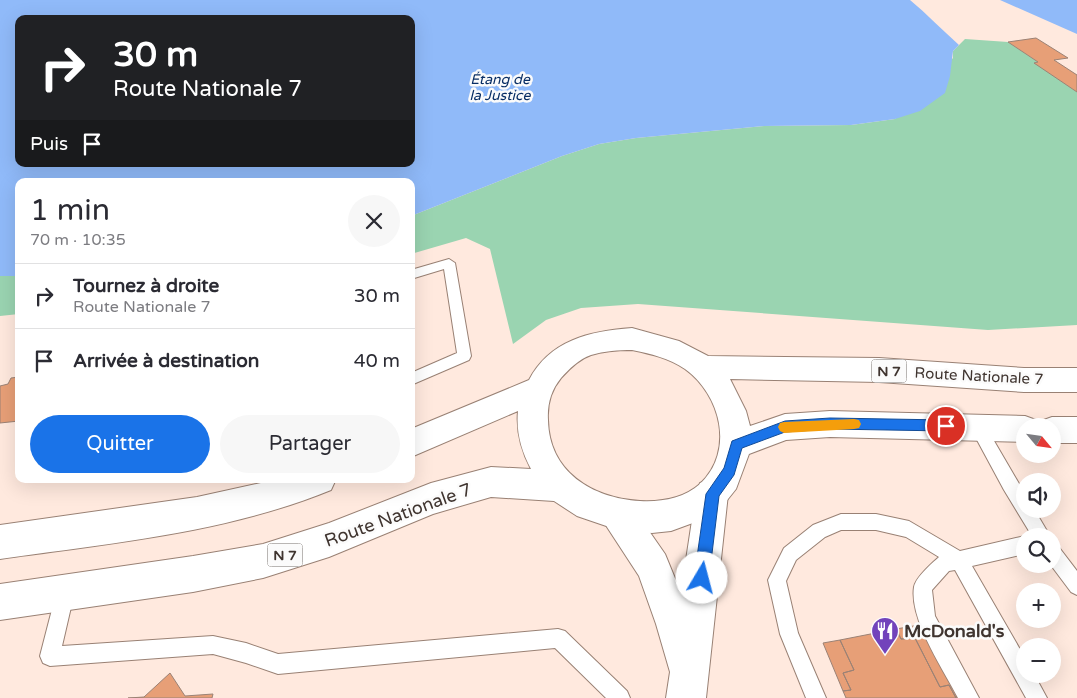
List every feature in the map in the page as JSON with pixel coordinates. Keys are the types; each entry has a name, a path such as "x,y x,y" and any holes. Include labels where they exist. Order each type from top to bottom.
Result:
{"main road":[{"path":"632,339 659,344 681,353 702,367 722,389 734,416 737,445 729,471 712,494 686,511 659,518 619,516 584,504 560,486 542,463 533,437 532,412 538,389 554,366 578,349 606,340 632,339"},
{"name":"Route Nationale 7","path":"702,367 879,370 1024,380 1077,380"},
{"path":"415,441 479,416 538,389"},
{"path":"737,445 785,427 830,424 978,426 1016,428"},
{"path":"1061,430 1077,430"},
{"name":"Route Nationale 7","path":"0,602 193,574 263,561 329,540 431,499 492,482 560,486"},
{"path":"0,542 193,514 252,502 310,483"},
{"path":"687,687 712,494"},
{"path":"619,516 652,566 675,624 687,687"}],"lane":[{"path":"415,274 449,263 464,356 415,377"},
{"path":"978,426 1010,485 1037,528"},
{"path":"816,698 790,634 778,580 790,554 819,531 841,522 876,522 909,529 959,560 1037,698"},
{"path":"970,698 926,618 923,588 944,564 1016,547"},
{"path":"1061,564 1077,586"},
{"path":"66,592 50,656 212,645 246,653 278,664 558,638 620,698"}],"green space":[{"path":"965,39 1008,42 1077,92 1077,325 988,330 638,304 581,308 546,320 513,344 490,249 466,238 415,253 415,214 562,156 599,144 636,138 764,126 851,125 895,119 953,58 953,51"},
{"path":"0,276 15,276 15,314 0,316"}],"water":[{"name":"Étang de la Justice","path":"0,0 910,0 959,45 953,51 950,76 945,93 920,111 895,119 851,125 764,126 636,138 599,144 562,156 415,214 415,178 15,178 15,276 0,276"},
{"path":"1000,0 1077,0 1077,34"}],"building":[{"path":"1036,38 1068,58 1054,60 1077,75 1077,92 1034,63 1038,62 1008,42"},
{"path":"11,378 15,378 15,421 0,423 0,386 8,384"},
{"path":"919,625 944,672 967,698 956,698 949,685 940,687 915,638 901,639 896,629"},
{"name":"McDonald's","path":"896,629 901,639 915,638 940,687 949,685 956,698 846,698 843,691 851,690 843,673 854,670 840,640"},
{"path":"840,640 854,670 843,673 851,690 843,691 823,643"},
{"path":"170,673 185,696 213,694 212,698 128,698 144,697"}],"slow traffic":[{"path":"784,427 854,424"}],"place":[{"name":"McDonald's","path":"885,655"}],"route":[{"path":"702,578 712,494 729,471 737,445 785,427 830,424 946,426"}]}
